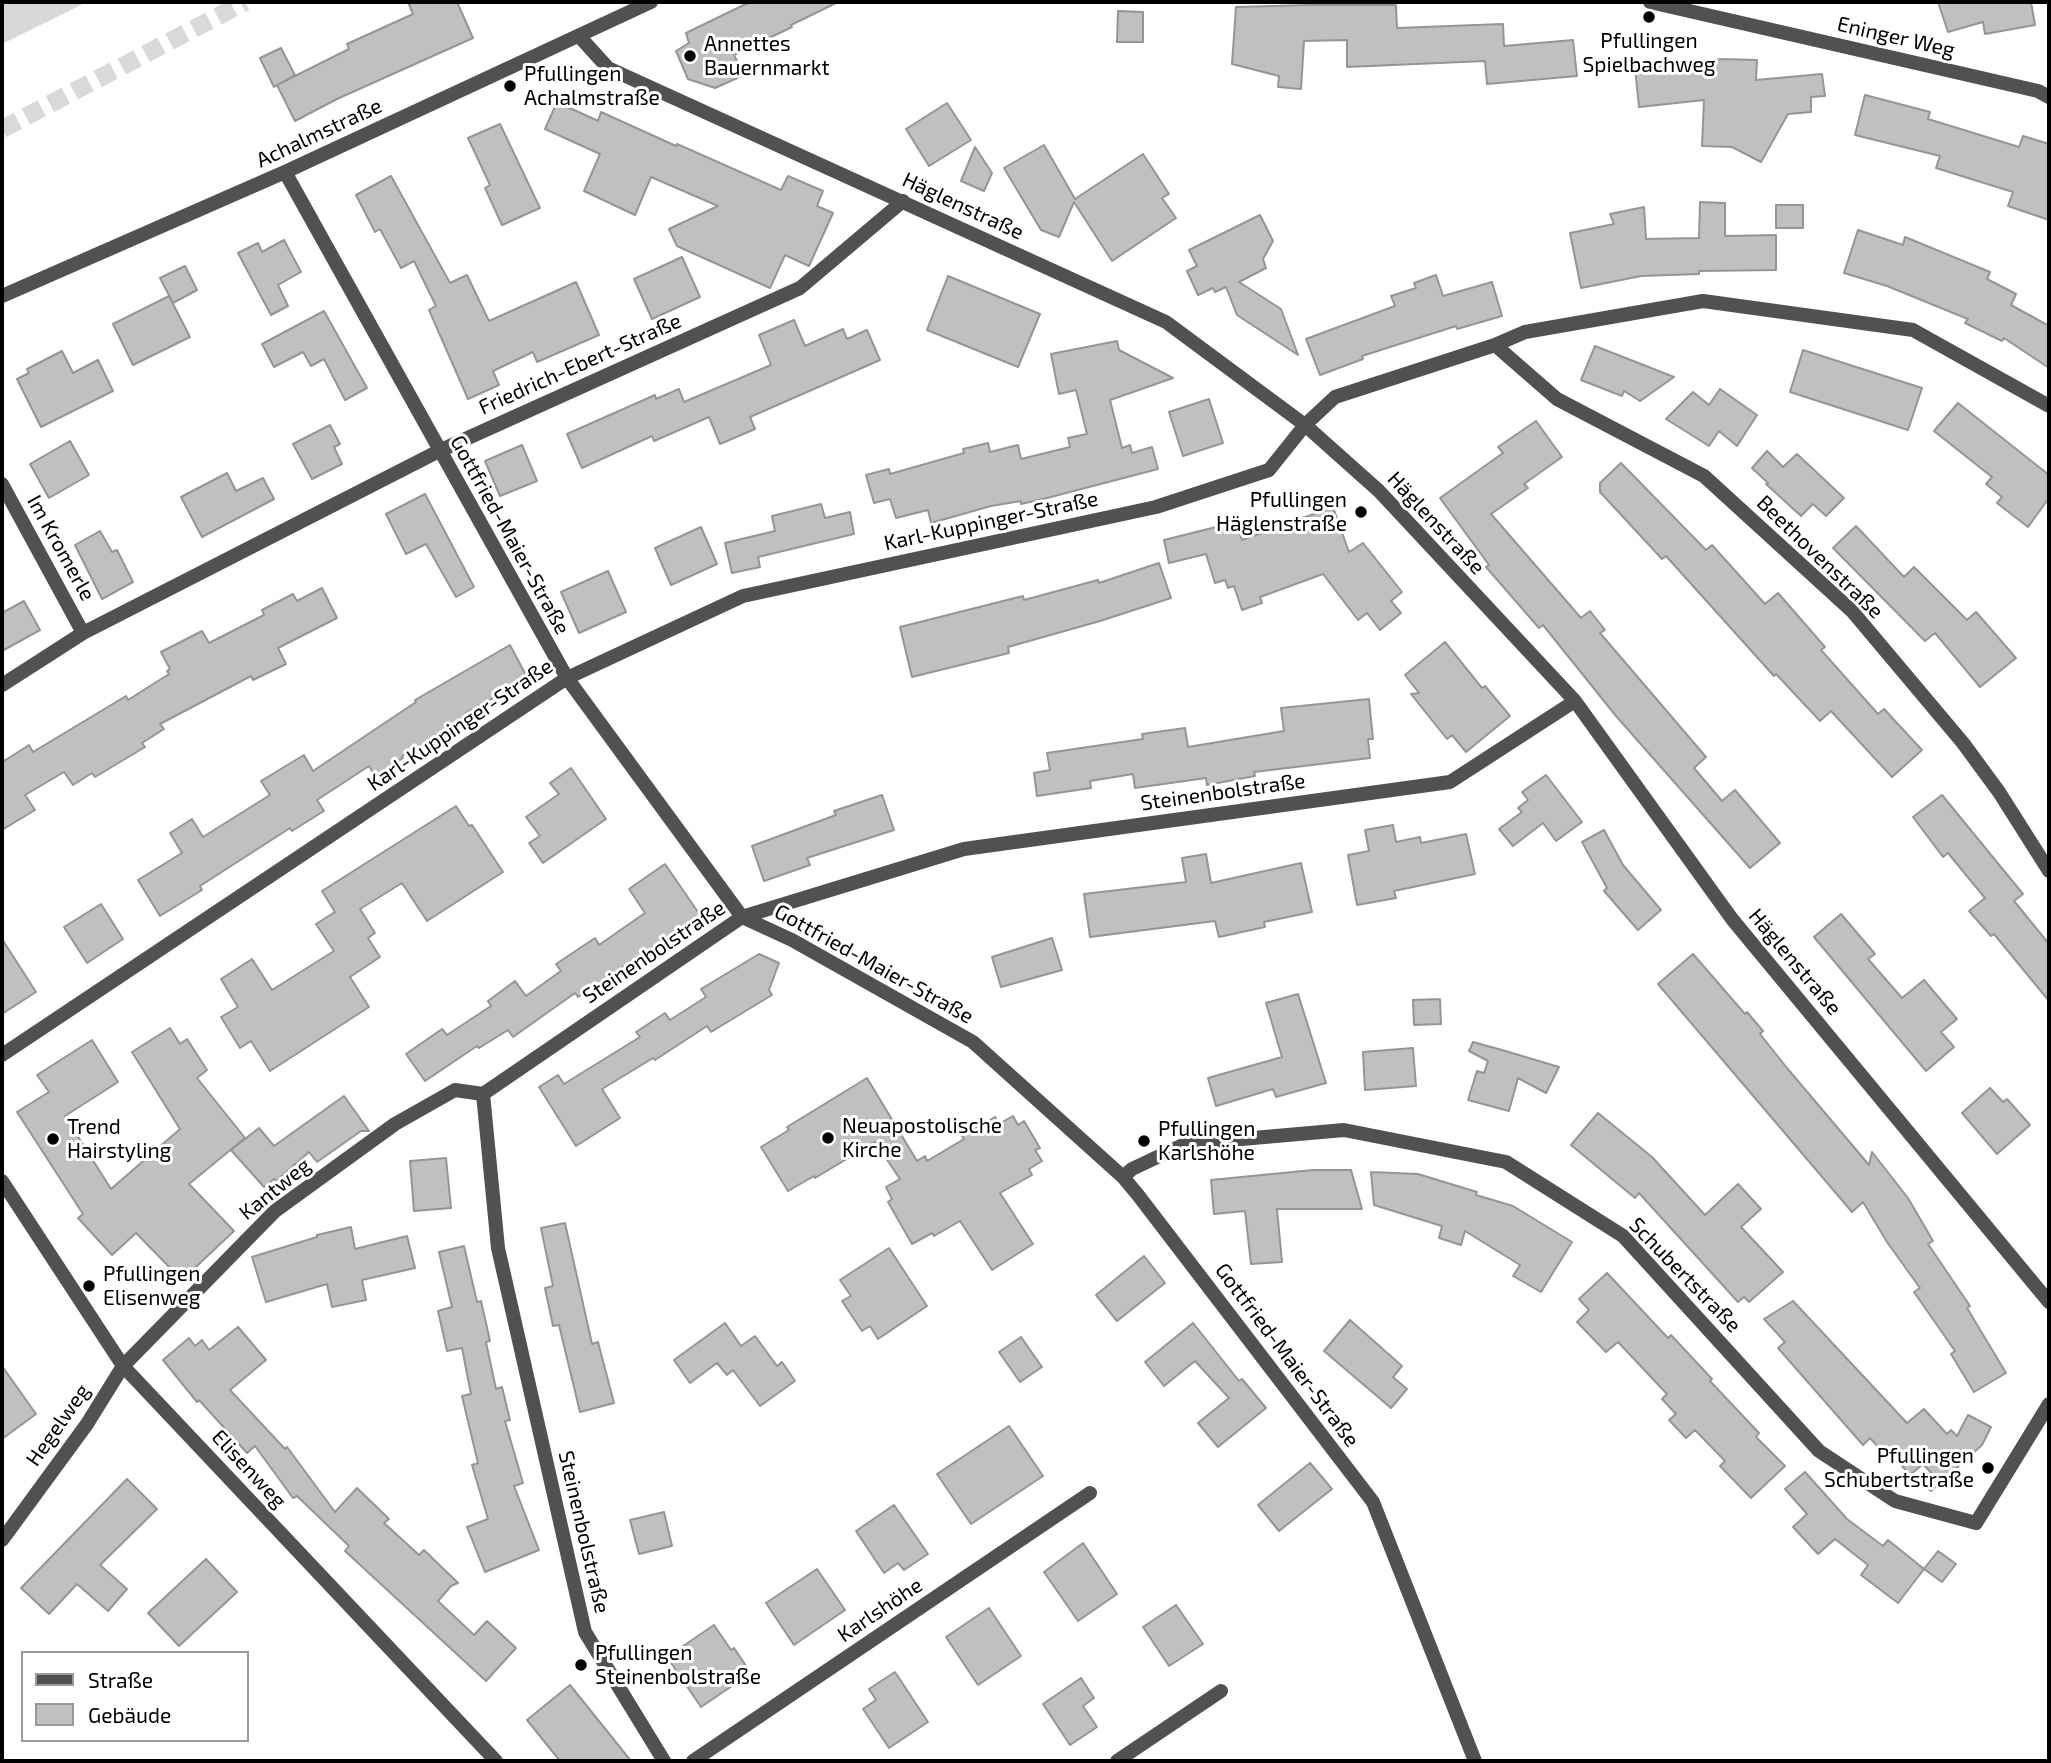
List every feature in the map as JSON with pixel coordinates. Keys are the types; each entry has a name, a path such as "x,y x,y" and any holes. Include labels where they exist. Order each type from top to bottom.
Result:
{"street":[{"name":"Achalmstraße","path":"2,296 285,172 651,2"},
{"name":"Eninger Weg","path":"1650,2 2046,92"},
{"name":"Häglenstraße","path":"579,36 608,68 1166,322 1305,425 1379,491 1575,701 1732,919 2049,1302"},
{"name":"Gottfried-Maier-Straße","path":"285,172 567,678 742,917 792,940 973,1042 1122,1177 1373,1502 1475,1761"},
{"name":"Friedrich-Ebert-Straße","path":"2,685 83,633 439,451 800,288 903,201"},
{"name":"Karl-Kuppinger-Straße","path":"2,1055 567,678 743,596 1156,506 1269,470 1305,425 1335,397 1495,345 1525,332 1703,301 1913,330 2049,406"},
{"name":"Beethovenstraße","path":"1495,345 1557,399 1704,476 1852,611 1963,743 1999,792 2049,871"},
{"name":"Im Kromerle","path":"2,484 83,633"},
{"name":"Steinenbolstraße","path":"664,1761 585,1632 498,1248 484,1094 742,917 964,849 1450,782 1575,701"},
{"name":"Kantweg","path":"123,1366 275,1211 395,1124 455,1090 484,1094"},
{"name":"Schubertstraße","path":"1122,1177 1132,1169 1185,1144 1344,1130 1506,1162 1623,1236 1819,1451 1895,1501 1976,1523 2049,1404"},
{"name":"Elisenweg","path":"2,1181 123,1366 496,1761"},
{"name":"Hegelweg","path":"2,1540 87,1424 123,1366"},
{"name":"Karlshöhe","path":"693,1761 1090,1493"},
{"path":"1117,1761 1221,1691"}],"shaded area":[{"path":"2,2 87,2 2,44"}],"building":[{"path":"408,2 457,2 473,38 337,99 295,121 277,85 349,49 347,44 413,14"},
{"path":"750,2 838,2 734,55 744,75 715,88 688,79 676,51 689,43 686,33"},
{"path":"1938,2 2031,2 2035,25 1985,34 1983,22 1948,32"},
{"path":"1396,5 1397,28 1503,24 1504,46 1573,40 1577,76 1487,84 1485,61 1347,67 1347,40 1304,41 1301,89 1278,87 1279,76 1232,64 1236,7"},
{"path":"1118,11 1143,12 1143,42 1117,42"},
{"path":"281,48 295,75 274,87 260,58"},
{"path":"1722,59 1757,60 1756,80 1822,74 1825,96 1811,97 1811,112 1788,114 1761,162 1732,147 1702,146 1704,100 1639,107 1635,68"},
{"path":"1865,95 1930,112 1928,119 2019,147 2023,136 2049,144 2049,220 2008,206 2013,192 1936,168 1940,156 1855,135"},
{"path":"557,102 598,121 601,112 781,190 788,176 823,191 817,206 833,213 809,266 785,255 770,288 677,246 669,229 718,206 651,177 635,215 584,191 600,154 545,129"},
{"path":"947,103 971,140 929,166 906,129"},
{"path":"500,124 540,208 502,225 485,188 490,185 468,138"},
{"path":"1044,145 1075,199 1143,154 1169,194 1162,198 1176,218 1112,261 1074,202 1059,237 1041,230 1004,168"},
{"path":"975,147 992,173 984,191 961,181"},
{"path":"391,176 450,283 467,275 489,321 576,282 599,335 537,362 533,352 493,371 499,385 468,399 429,310 436,306 414,261 401,268 380,229 375,232 356,195"},
{"path":"1700,202 1725,203 1725,236 1776,235 1776,270 1699,271 1699,274 1641,276 1581,288 1570,233 1614,224 1610,214 1644,207 1646,239 1699,238"},
{"path":"1776,205 1803,205 1803,228 1776,228"},
{"path":"1260,215 1273,241 1263,259 1266,268 1239,282 1281,309 1298,355 1237,315 1226,287 1215,292 1213,288 1198,295 1187,271 1197,266 1189,250"},
{"path":"1858,230 1903,245 1905,237 1990,272 1987,279 2016,294 2011,305 2049,326 2049,368 2004,338 2002,341 1965,323 1968,319 1887,286 1844,273"},
{"path":"284,240 301,272 278,285 288,306 271,315 238,253 258,243 262,252"},
{"path":"682,257 700,297 652,319 634,279"},
{"path":"185,266 197,290 173,303 160,278"},
{"path":"1436,275 1443,296 1492,282 1502,316 1457,329 1456,326 1362,356 1363,359 1320,375 1306,339 1395,306 1391,296 1416,288 1414,283"},
{"path":"948,276 1040,314 1018,367 927,330"},
{"path":"169,296 190,337 133,365 113,324"},
{"path":"324,311 367,388 345,400 324,359 311,366 303,352 274,367 262,344"},
{"path":"794,320 805,346 843,329 847,339 867,330 880,360 750,417 755,429 720,444 709,417 654,441 652,436 582,468 567,434 655,395 656,399 679,389 684,402 771,365 759,335"},
{"path":"1117,341 1119,350 1173,378 1110,400 1122,448 1130,445 1132,453 1152,447 1158,469 1021,504 1021,501 991,506 931,523 928,510 896,518 890,499 874,503 866,475 889,469 890,474 964,453 963,449 988,443 990,452 1018,445 1021,459 1070,447 1068,438 1087,434 1076,390 1059,394 1051,354"},
{"path":"1595,346 1674,377 1640,401 1624,391 1622,396 1581,380"},
{"path":"1803,350 1922,388 1908,430 1790,392"},
{"path":"62,351 73,373 98,360 113,391 41,427 17,379 29,373 27,369"},
{"path":"1720,389 1757,415 1737,446 1719,431 1709,446 1666,419 1693,392 1709,405"},
{"path":"1209,399 1223,443 1183,456 1169,412"},
{"path":"1958,403 2049,475 2049,498 2028,527 1997,503 2002,497 1986,484 1992,477 1934,431"},
{"path":"1536,421 1562,457 1524,484 1528,488 1491,514 1581,618 1590,611 1605,630 1600,633 1706,757 1694,768 1722,801 1735,790 1780,843 1750,868 1616,716 1543,625 1539,628 1486,567 1489,565 1440,498 1503,453 1498,447"},
{"path":"330,425 340,444 334,447 342,464 312,479 293,444"},
{"path":"70,441 89,475 49,498 30,464"},
{"path":"522,445 537,481 500,496 485,461"},
{"path":"1767,451 1783,467 1797,454 1844,498 1826,516 1813,504 1801,516 1752,468"},
{"path":"1621,463 1706,550 1712,545 1765,604 1778,593 1825,647 1821,650 1878,714 1884,709 1922,750 1892,777 1831,711 1820,721 1776,674 1774,676 1666,556 1662,559 1600,492 1600,483"},
{"path":"227,473 236,491 263,478 274,499 202,537 181,497"},
{"path":"425,494 474,587 456,597 426,544 406,554 386,514"},
{"path":"821,504 825,518 850,512 854,534 758,557 760,567 732,573 725,543 775,531 772,516"},
{"path":"1333,507 1349,552 1363,543 1402,592 1391,601 1401,613 1380,630 1367,613 1358,620 1323,574 1260,597 1262,603 1242,610 1234,586 1228,588 1225,580 1215,583 1206,554 1169,563 1164,540 1236,522 1242,540"},
{"path":"1856,526 1904,577 1914,567 1967,620 1976,612 2016,658 1980,687 1935,633 1925,641 1833,548"},
{"path":"701,527 717,564 671,585 655,548"},
{"path":"100,531 112,552 117,550 133,582 102,599 75,545"},
{"path":"1159,563 1171,598 1008,647 1009,653 912,677 900,627 1023,596 1024,600 1098,580 1099,583"},
{"path":"608,571 626,612 579,633 561,592"},
{"path":"322,588 337,618 278,648 286,664 253,680 251,676 160,724 164,729 142,743 145,747 95,777 92,773 73,785 64,772 25,795 35,810 2,830 2,756 4,761 29,745 33,752 126,696 128,700 169,674 167,671 170,669 161,652 202,631 209,643 264,615 262,610 293,594 297,601"},
{"path":"24,601 40,630 2,651 2,613"},
{"path":"1445,642 1482,688 1485,686 1510,716 1466,752 1452,735 1447,739 1411,694 1419,693 1405,675"},
{"path":"510,645 528,679 466,713 468,716 402,756 403,758 375,776 369,766 317,800 324,811 292,831 290,828 200,886 202,890 160,916 138,880 182,853 170,833 192,819 203,837 270,795 261,781 304,755 313,771 416,702 415,700"},
{"path":"1369,699 1373,739 1368,739 1370,758 1254,772 1255,776 1207,785 1206,778 1135,788 1133,774 1090,781 1091,788 1037,796 1034,773 1050,770 1047,753 1143,739 1142,734 1185,728 1188,747 1284,731 1281,708"},
{"path":"571,768 606,819 543,863 529,843 540,836 526,817 559,794 550,783"},
{"path":"1546,775 1582,822 1556,841 1543,823 1513,846 1499,829 1522,812 1518,808 1528,800 1522,792"},
{"path":"882,795 894,830 807,858 810,865 764,881 752,846 836,815 834,811"},
{"path":"1942,795 2023,894 2014,901 2049,944 2049,1001 1994,934 1991,936 1969,911 1985,898 1948,853 1943,857 1913,817"},
{"path":"456,806 503,872 427,921 402,883 360,909 375,933 368,938 380,957 350,977 369,1007 270,1071 251,1041 240,1048 221,1017 238,1007 221,979 252,959 272,990 334,951 316,924 335,912 322,891"},
{"path":"1393,825 1396,842 1420,837 1421,843 1466,834 1475,874 1394,891 1396,898 1357,905 1348,855 1369,851 1365,830"},
{"path":"1604,830 1623,865 1661,910 1638,930 1604,891 1607,888 1582,842"},
{"path":"1206,854 1211,883 1301,863 1312,912 1264,922 1265,927 1219,937 1215,921 1090,937 1084,894 1186,882 1182,858"},
{"path":"665,864 700,915 578,997 575,993 513,1037 508,1030 479,1048 477,1046 425,1081 406,1054 442,1029 447,1035 491,1006 488,1001 515,981 526,996 561,971 556,964 595,938 599,945 645,913 629,889"},
{"path":"101,904 123,939 87,963 64,927"},
{"path":"1841,914 1875,954 1868,959 1902,998 1924,980 1957,1019 1941,1032 1954,1047 1926,1071 1814,937"},
{"path":"1052,938 1062,970 1001,987 992,957"},
{"path":"2,939 36,992 2,1014"},
{"path":"759,954 779,963 769,990 772,995 711,1032 707,1026 655,1060 653,1058 602,1089 620,1118 576,1146 539,1087 558,1075 564,1084 640,1037 636,1032 665,1013 670,1020 706,997 701,989"},
{"path":"1693,954 1763,1031 1760,1034 1869,1165 1872,1152 1908,1198 1933,1241 1928,1244 1970,1306 1967,1308 2006,1373 1974,1392 1951,1354 1955,1351 1914,1292 1920,1288 1863,1202 1852,1212 1658,984"},
{"path":"1298,994 1326,1083 1276,1097 1273,1089 1216,1106 1208,1078 1282,1057 1266,1003"},
{"path":"1440,999 1441,1024 1414,1025 1413,1000"},
{"path":"170,1028 180,1044 187,1039 207,1070 197,1078 245,1138 189,1184 234,1231 182,1280 136,1233 112,1255 78,1218 83,1214 17,1112 49,1092 37,1075 92,1040 118,1082 65,1116 111,1189 180,1129 132,1052"},
{"path":"1473,1042 1559,1067 1546,1093 1518,1078 1509,1111 1468,1100 1477,1071 1484,1073 1488,1061 1469,1051"},
{"path":"1413,1048 1416,1086 1365,1090 1363,1052"},
{"path":"867,1078 917,1161 925,1156 927,1161 995,1117 999,1124 1013,1116 1018,1125 1024,1121 1040,1148 1035,1150 1042,1161 1029,1169 1032,1175 1000,1193 1033,1244 992,1270 960,1221 934,1236 932,1233 912,1244 888,1202 892,1199 886,1187 900,1179 875,1142 788,1191 761,1147 789,1130 787,1127"},
{"path":"1990,1088 2003,1102 2007,1099 2030,1125 1997,1154 1962,1113"},
{"path":"344,1096 369,1131 361,1131 317,1162 309,1152 276,1181 274,1179 264,1187 231,1150 259,1128 274,1146"},
{"path":"1598,1113 1652,1157 1705,1215 1738,1184 1761,1209 1741,1227 1783,1272 1749,1302 1744,1297 1738,1302 1639,1193 1635,1198 1571,1145"},
{"path":"446,1158 451,1208 414,1211 410,1161"},
{"path":"1313,1170 1351,1170 1362,1209 1277,1209 1282,1262 1251,1264 1245,1211 1214,1214 1211,1180"},
{"path":"1371,1172 1418,1174 1477,1192 1476,1195 1513,1206 1572,1242 1541,1292 1513,1276 1520,1265 1465,1231 1461,1245 1439,1238 1442,1226 1374,1205"},
{"path":"565,1223 592,1344 598,1342 614,1403 580,1412 559,1325 553,1326 545,1288 553,1286 541,1228"},
{"path":"351,1227 355,1249 407,1236 415,1268 362,1280 366,1300 332,1307 327,1284 266,1302 252,1257 317,1235"},
{"path":"464,1246 477,1302 481,1301 490,1341 486,1342 496,1389 502,1387 510,1420 505,1421 523,1483 514,1486 539,1550 485,1572 467,1527 488,1519 472,1465 478,1463 462,1396 471,1394 462,1348 447,1351 438,1311 452,1307 439,1252"},
{"path":"889,1248 927,1306 878,1339 870,1326 862,1331 842,1301 851,1296 840,1280"},
{"path":"1144,1256 1165,1283 1117,1321 1096,1295"},
{"path":"1607,1273 1668,1338 1671,1335 1712,1379 1710,1381 1759,1433 1756,1437 1785,1466 1751,1498 1720,1466 1725,1461 1695,1430 1686,1438 1669,1420 1676,1414 1662,1399 1667,1394 1618,1342 1606,1352 1577,1322 1589,1310 1579,1299"},
{"path":"1793,1301 1907,1423 1924,1409 1947,1434 1951,1430 1957,1436 1968,1415 1991,1427 1982,1445 1931,1491 1928,1489 1935,1477 1923,1464 1910,1475 1884,1446 1880,1449 1870,1438 1863,1445 1778,1348 1785,1342 1764,1319"},
{"path":"1350,1320 1402,1366 1393,1377 1407,1389 1391,1408 1324,1351"},
{"path":"725,1323 741,1346 755,1336 777,1366 782,1362 795,1381 760,1406 733,1370 727,1375 717,1363 690,1383 674,1360"},
{"path":"1193,1323 1239,1381 1242,1379 1266,1408 1218,1447 1198,1423 1229,1398 1195,1361 1164,1386 1145,1362"},
{"path":"238,1327 266,1360 230,1390 285,1449 287,1447 335,1512 357,1488 389,1519 384,1523 419,1555 424,1550 458,1583 451,1586 438,1601 474,1635 487,1621 516,1648 486,1681 345,1551 349,1546 297,1496 293,1498 255,1446 247,1453 199,1400 197,1402 163,1360 189,1338 195,1346 202,1340 209,1350"},
{"path":"1021,1337 1042,1367 1020,1382 999,1352"},
{"path":"2,1366 36,1414 2,1439"},
{"path":"1009,1426 1043,1476 971,1524 937,1474"},
{"path":"1310,1463 1332,1489 1279,1531 1258,1505"},
{"path":"1805,1472 1847,1519 1883,1546 1888,1540 1924,1569 1898,1603 1861,1575 1868,1565 1835,1539 1818,1554 1793,1527 1807,1514 1785,1489"},
{"path":"127,1479 157,1509 100,1565 127,1589 108,1611 77,1584 49,1614 21,1588"},
{"path":"894,1505 928,1554 904,1570 898,1563 884,1573 856,1531"},
{"path":"664,1512 672,1546 639,1554 630,1520"},
{"path":"1083,1543 1117,1594 1078,1621 1044,1572"},
{"path":"1938,1551 1956,1564 1942,1582 1924,1569"},
{"path":"206,1559 237,1592 179,1646 148,1613"},
{"path":"817,1569 845,1610 794,1645 766,1603"},
{"path":"1176,1605 1203,1644 1169,1666 1143,1627"},
{"path":"989,1608 1021,1656 978,1685 946,1637"},
{"path":"714,1625 751,1673 701,1707 667,1657"},
{"path":"895,1672 928,1722 889,1748 863,1709 876,1700 869,1689"},
{"path":"1081,1678 1094,1698 1083,1706 1097,1727 1070,1745 1043,1704"},
{"path":"570,1685 631,1761 560,1761 527,1720"}],"tunnel":[{"path":"2,129 245,2"}],"place":[{"name":"Pfullingen Spielbachweg","path":"1649,17"},
{"name":"Annettes Bauernmarkt","path":"690,56"},
{"name":"Pfullingen Achalmstraße","path":"510,86"},
{"name":"Pfullingen Häglenstraße","path":"1361,512"},
{"name":"Neuapostolische Kirche","path":"828,1138"},
{"name":"Trend Hairstyling","path":"53,1139"},
{"name":"Pfullingen Karlshöhe","path":"1144,1141"},
{"name":"Pfullingen Elisenweg","path":"89,1286"},
{"name":"Pfullingen Schubertstraße","path":"1988,1468"},
{"name":"Pfullingen Steinenbolstraße","path":"581,1665"}]}
